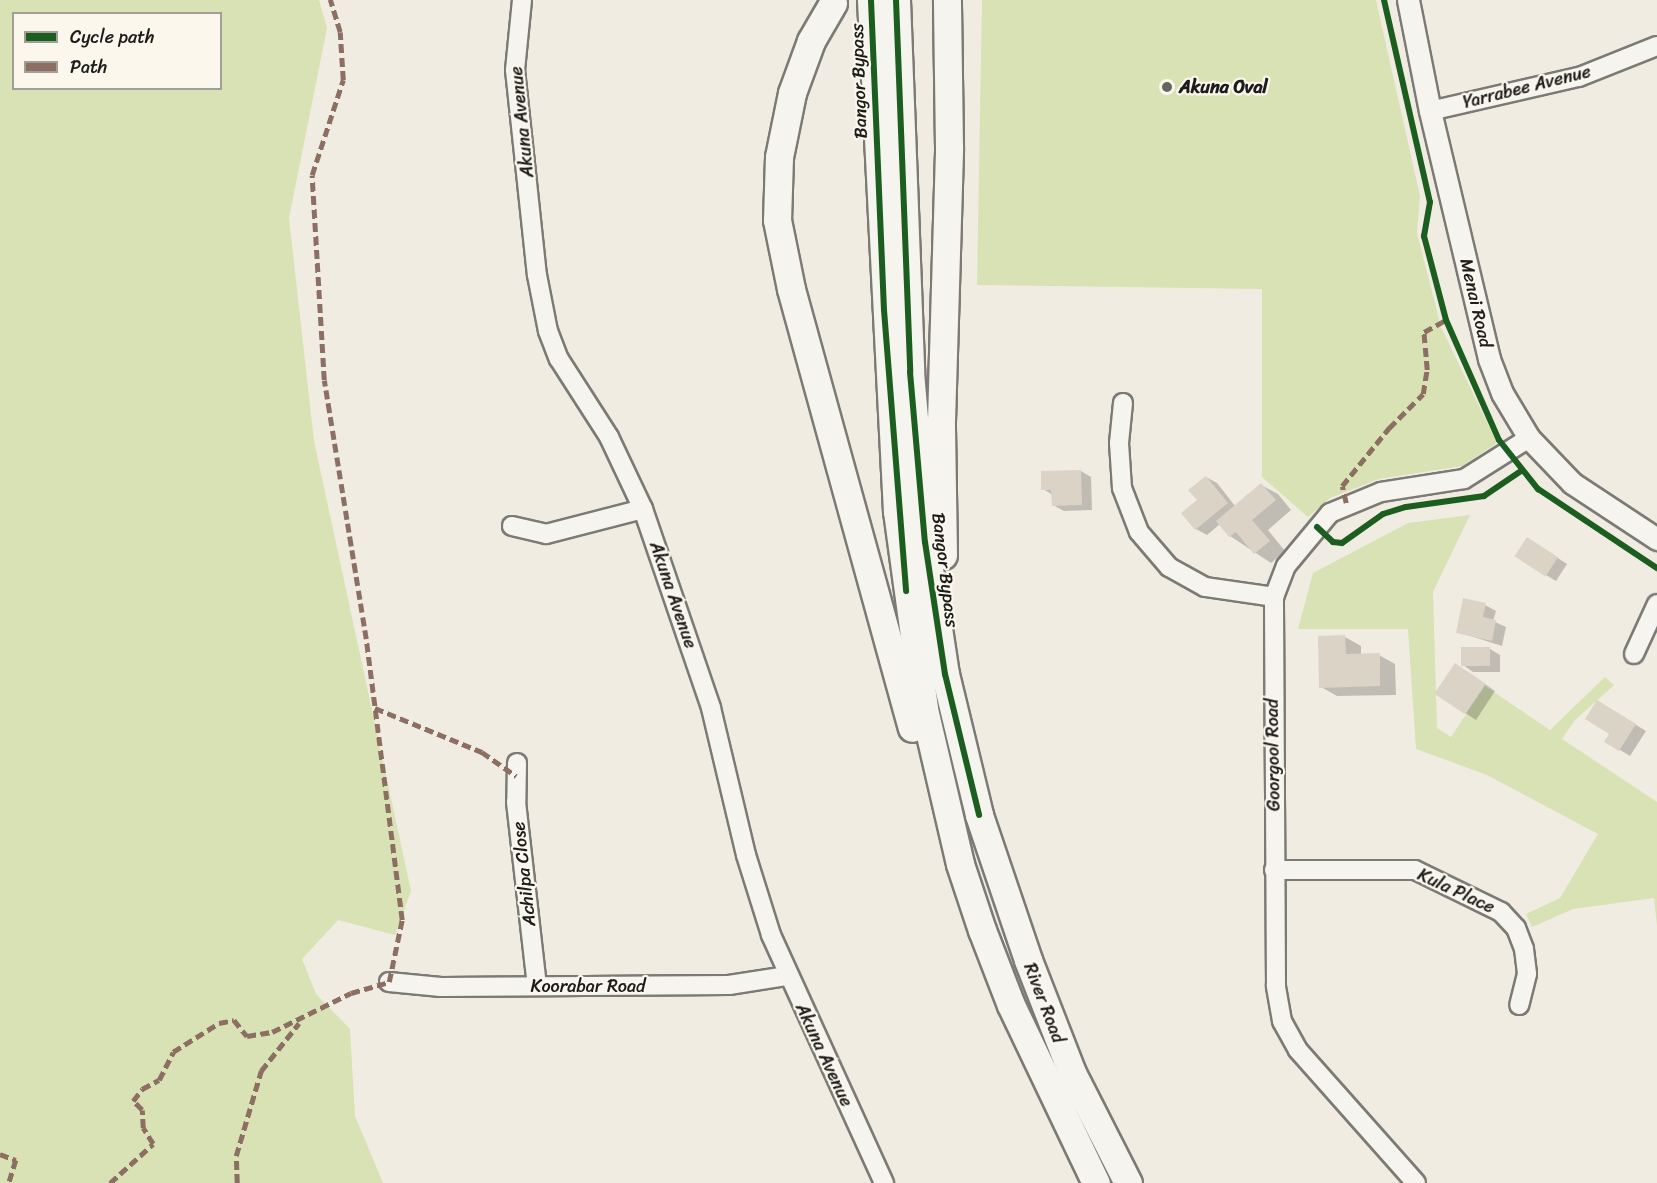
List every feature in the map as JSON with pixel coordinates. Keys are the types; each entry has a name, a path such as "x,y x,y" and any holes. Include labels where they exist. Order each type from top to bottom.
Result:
{"main road":[{"name":"Bangor Bypass","path":"871,0 897,511 924,709 960,864"},
{"name":"Bangor Bypass","path":"896,0 910,372 925,542 945,674 980,815"},
{"path":"947,0 950,46"},
{"path":"955,0 950,46 941,357 943,549 980,815"},
{"path":"825,1 816,16 811,41 797,74 783,133 776,201 780,240 927,781 960,864"},
{"name":"River Road","path":"980,815 1054,1030 1128,1183"},
{"name":"River Road","path":"960,864 1011,1005 1096,1183"}],"street":[{"name":"Akuna Avenue","path":"522,0 515,70 541,305 559,359 609,437 643,509 711,708 749,865 788,976 884,1183"},
{"name":"Menai Road","path":"1408,0 1430,111 1489,359 1502,393 1529,438 1572,483 1657,539"},
{"name":"Yarrabee Avenue","path":"1430,111 1579,77 1657,46"},
{"path":"1123,403 1119,442 1122,488 1139,531 1169,567 1205,587 1274,597"},
{"name":"Goorgool Road","path":"1416,1183 1298,1050 1282,1021 1276,986 1274,597 1286,566 1330,513 1381,492 1464,479 1529,438"},
{"path":"512,526 546,534 643,509"},
{"path":"1634,654 1657,604"},
{"name":"Achilpa Close","path":"517,763 516,802 537,986"},
{"name":"Kula Place","path":"1274,870 1415,870 1501,912 1516,928 1524,949 1527,974 1518,1005"},
{"name":"Koorabar Road","path":"389,982 441,987 729,985 788,976"}],"green space":[{"path":"0,0 319,0 327,28 289,218 314,441 411,891 395,935 338,920 302,959 316,994 350,1029 355,1116 383,1183 0,1183"},
{"path":"982,0 1376,0 1420,196 1417,233 1441,327 1497,443 1462,466 1379,479 1330,498 1308,517 1262,477 1262,289 977,285"},
{"path":"1470,515 1433,592 1437,728 1451,737 1485,686 1550,730 1605,677 1614,685 1575,720 1562,739 1657,802 1657,926 1654,898 1573,909 1532,927 1526,914 1560,898 1598,834 1487,775 1416,749 1408,629 1298,629 1313,573 1408,523"}],"building":[{"path":"1081,470 1082,505 1052,506 1051,490 1041,490 1041,471"},
{"path":"1206,476 1228,503 1195,530 1181,513 1197,500 1188,490"},
{"path":"1261,483 1276,500 1252,520 1270,541 1254,554 1236,532 1229,537 1216,521"},
{"path":"1527,537 1558,557 1546,576 1514,556"},
{"path":"1463,598 1486,603 1483,617 1496,620 1492,641 1456,633"},
{"path":"1345,635 1346,654 1380,653 1380,686 1319,688 1318,636"},
{"path":"1461,647 1490,647 1490,666 1461,666"},
{"path":"1455,663 1486,684 1465,714 1434,694"},
{"path":"1597,700 1636,724 1619,751 1604,742 1609,734 1585,719"}],"marked path":[{"path":"110,1183 153,1144 143,1128 142,1110 133,1101 142,1089 159,1080 173,1052 219,1023 234,1020 247,1036 272,1032 351,993 389,982 402,920 366,639 324,380 312,175 343,80 340,32 330,0"},
{"path":"1346,503 1342,486 1389,428 1423,394 1427,370 1424,332 1446,320"},
{"path":"375,708 482,752 516,776"},
{"path":"237,1183 236,1156 261,1071 299,1023"},
{"path":"0,1154 16,1160 9,1183"}],"cycle path":[{"path":"871,0 884,310 906,591"},
{"path":"896,0 910,372 925,542 945,674 979,815"},
{"path":"1384,0 1430,202 1424,236 1446,320 1499,440 1538,489 1657,568"},
{"path":"1317,527 1333,542 1342,543 1383,514 1406,507 1484,496 1521,471"}],"place":[{"name":"Akuna Oval","path":"1167,87"}]}
